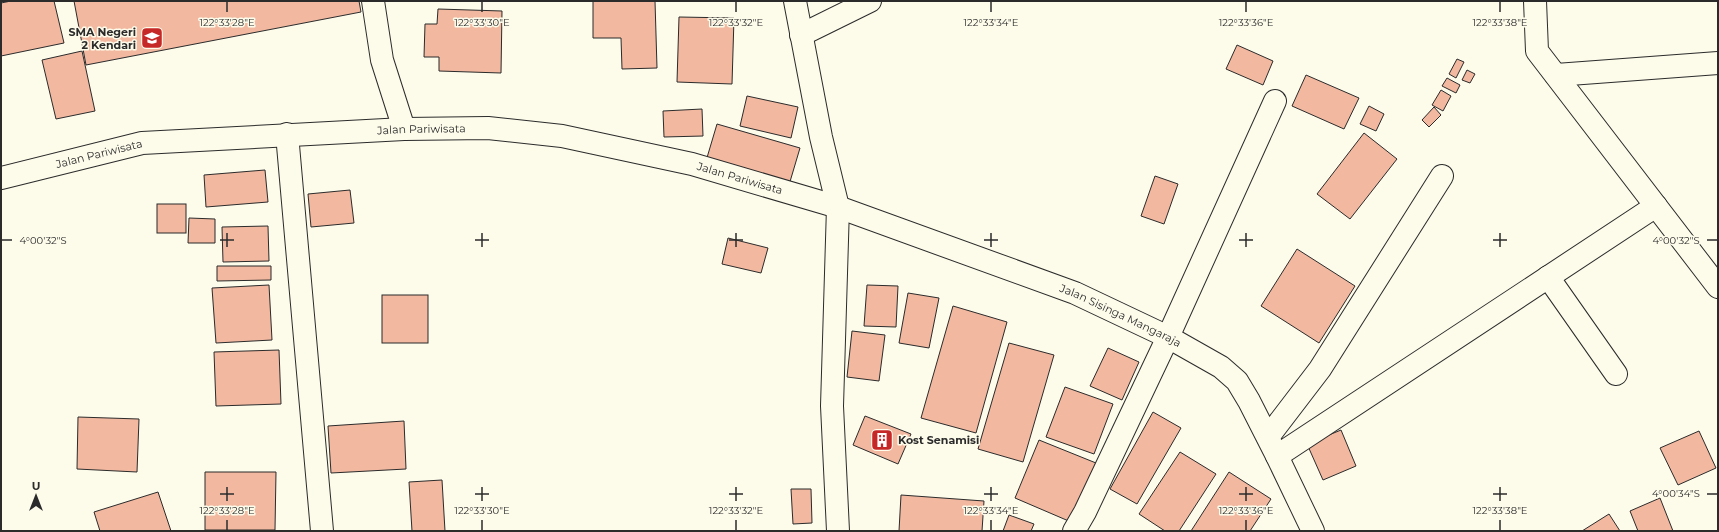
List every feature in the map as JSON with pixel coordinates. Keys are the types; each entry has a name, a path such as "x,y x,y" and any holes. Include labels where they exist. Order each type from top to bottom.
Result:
{"street":[{"path":"373,1 382,60 404,129"},
{"path":"795,1 821,137 838,207 832,406 838,531"},
{"path":"802,35 870,1"},
{"path":"1536,1 1537,51 1718,287"},
{"path":"1556,75 1718,63"},
{"path":"1074,531 1085,512 1168,337 1275,101"},
{"name":"Jalan Pariwisata","path":"1,178 142,143 287,134 404,129 488,128 562,136 692,164 838,207"},
{"path":"287,134 322,531"},
{"path":"1273,447 1320,368 1442,176"},
{"path":"1273,447 1548,277 1656,206"},
{"name":"Jalan Sisinga Mangaraja","path":"838,207 1075,293 1168,337 1222,367 1237,381 1273,447 1313,531"},
{"path":"1548,277 1616,374"}],"building":[{"path":"11,1 54,1 64,43 1,56 1,3"},
{"name":"SMA Negeri 2 Kendari","path":"74,1 359,1 361,12 86,65"},
{"path":"593,1 655,1 657,68 622,69 621,38 593,38"},
{"path":"438,9 502,11 501,73 439,71 439,57 424,57 425,24 437,24"},
{"path":"679,17 734,18 732,84 677,82"},
{"path":"1237,45 1273,61 1263,85 1226,69"},
{"path":"82,51 95,111 56,119 42,60"},
{"path":"1457,59 1464,62 1456,78 1449,74"},
{"path":"1467,70 1475,74 1470,83 1462,80"},
{"path":"1306,75 1359,98 1344,129 1292,106"},
{"path":"1447,78 1460,85 1456,93 1442,86"},
{"path":"1441,90 1451,96 1443,111 1432,105"},
{"path":"747,96 798,107 791,138 740,126"},
{"path":"1369,106 1384,114 1376,131 1360,124"},
{"path":"1434,107 1441,115 1429,127 1422,120"},
{"path":"702,109 703,136 664,137 663,111"},
{"path":"717,124 800,148 789,185 706,161"},
{"path":"1364,133 1397,159 1350,219 1317,194"},
{"path":"265,170 268,202 206,207 204,175"},
{"path":"1155,176 1178,184 1164,224 1141,216"},
{"path":"350,190 354,223 311,227 308,194"},
{"path":"157,204 186,204 186,233 157,233"},
{"path":"189,218 215,219 215,243 188,243"},
{"path":"268,226 269,261 223,262 222,227"},
{"path":"728,238 768,248 761,273 722,264"},
{"path":"1297,249 1355,286 1319,343 1261,306"},
{"path":"217,266 271,266 271,280 217,281"},
{"path":"269,285 272,340 216,343 212,288"},
{"path":"867,285 898,286 896,327 864,326"},
{"path":"908,293 939,298 929,348 899,343"},
{"path":"382,295 428,295 428,343 382,343"},
{"path":"953,306 1007,322 976,433 921,418"},
{"path":"852,331 885,335 879,381 847,377"},
{"path":"1009,343 1054,355 1023,462 978,449"},
{"path":"1108,348 1139,362 1122,400 1090,386"},
{"path":"279,350 281,404 216,406 214,352"},
{"path":"1065,387 1113,404 1094,454 1046,437"},
{"path":"1153,412 1181,428 1137,504 1110,489"},
{"name":"Kost Senamisi","path":"865,416 911,434 898,464 853,445"},
{"path":"78,417 139,419 137,472 77,469"},
{"path":"404,421 406,469 331,473 328,426"},
{"path":"1341,430 1356,466 1323,480 1307,444"},
{"path":"1699,431 1716,468 1678,485 1660,448"},
{"path":"1039,440 1096,463 1071,522 1015,498"},
{"path":"1180,452 1216,474 1179,531 1165,531 1139,514"},
{"path":"205,472 276,472 275,530 205,530"},
{"path":"1229,472 1271,499 1250,531 1191,531"},
{"path":"442,480 445,531 412,531 409,482"},
{"path":"791,489 811,489 812,523 793,524"},
{"path":"158,492 171,531 100,531 94,512"},
{"path":"901,495 984,501 982,531 899,531"},
{"path":"1660,498 1673,531 1638,531 1630,511"},
{"path":"1609,514 1620,531 1582,531"},
{"path":"1009,515 1034,524 1031,531 1003,531"}],"place":[{"name":"SMA Negeri 2 Kendari","path":"152,38"},
{"name":"Kost Senamisi","path":"882,440"}]}
